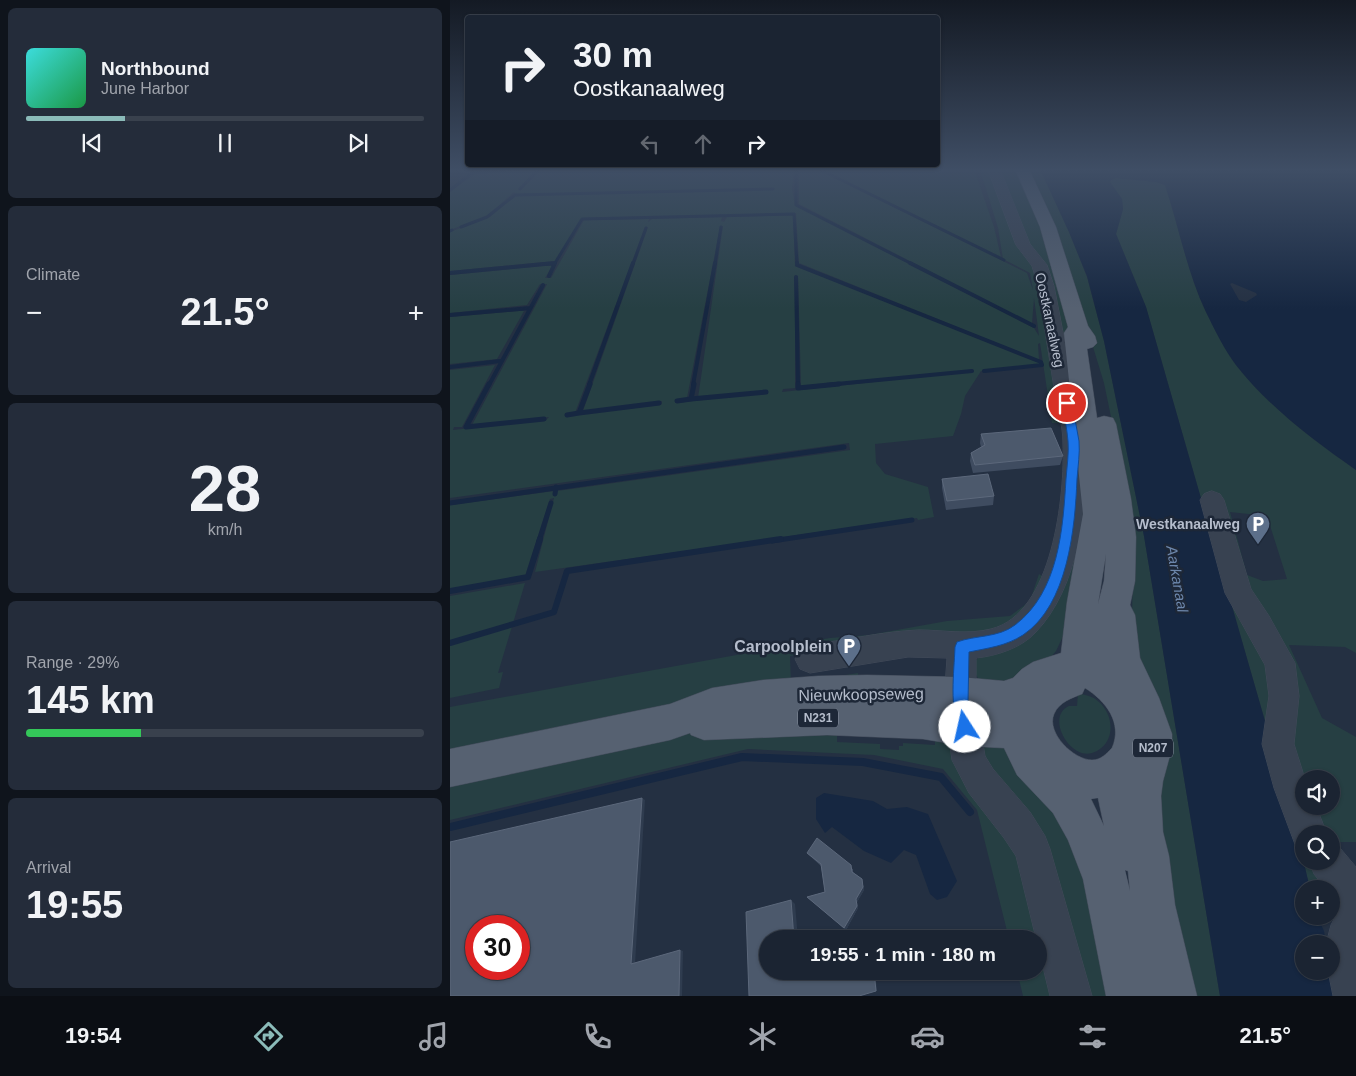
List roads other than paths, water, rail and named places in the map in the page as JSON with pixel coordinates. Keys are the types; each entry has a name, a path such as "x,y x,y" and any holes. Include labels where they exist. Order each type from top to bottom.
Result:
{"main road":[{"name":"Oostkanaalweg","path":"1042,215 1078,327 1085,336 1117,499 1121,553 1117,596"},
{"name":"Oostkanaalweg","path":"1078,327 1074,333 1097,513 1092,555 1081,615 1079,672"},
{"name":"N207","path":"1117,596 1108,624 1102,658 1079,672 1070,682 1049,692 1038,705 1035,723 1028,737 1052,761 1063,793 1072,806 1102,872 1130,996"},
{"name":"N207","path":"1117,596 1123,658 1154,734 1153,748 1143,781 1140,806 1153,904 1173,996"},
{"name":"N207","path":"1058,777 1092,779 1104,778 1115,773 1128,758 1134,737 1133,726 1126,705 1116,691 1079,672"},
{"path":"1028,737 1017,710 1024,691 1036,679 1079,672"},
{"name":"Nieuwkoopseweg","path":"450,768 670,722 827,717 923,720 1017,696 1024,691"},
{"name":"Nieuwkoopseweg","path":"963,710 1028,737"},
{"name":"N207","path":"1115,773 1118,803 1134,857 1153,904"}],"street":[{"name":"Oostkanaalweg","path":"962,647 1002,639 1019,630 1028,622 1044,602 1059,570 1069,522 1074,442 1046,286 1038,265 1024,245 1012,215"},
{"path":"1212,500 1239,593 1259,624 1280,663 1284,696 1278,744 1291,788 1305,825"},
{"path":"810,658 908,644 962,647 963,710 967,754 974,770 1017,825 1032,849 1071,996"},
{"path":"1334,870 1356,897"},
{"path":"1354,996 1346,953 1347,935 1356,916"}],"water":[{"name":"Aarkanaal","path":"1061,215 1121,215 1116,234 1146,307 1295,826 1295,870 1306,870 1308,880 1295,880 1295,925 1321,925 1324,931 1325,935 1295,935 1295,980 1332,980 1335,996 1220,996 1144,536 1104,341 1087,276"},
{"name":"Aarkanaal","path":"1174,215 1356,215 1356,470 1308,435 1277,409 1249,380 1236,365 1224,346 1199,297","holes":["1232,283 1256,293 1257,295 1246,302 1239,300 1230,284"]},
{"path":"824,793 873,801 887,809 907,807 928,814 957,881 947,897 937,900 930,894 916,855 904,850 891,863 864,851 832,827 825,833 816,819 816,798"}],"waterway":[{"path":"461,227 489,215"},
{"path":"555,263 582,219 731,215"},
{"path":"794,215 797,264"},
{"path":"817,215 912,264"},
{"path":"913,215 1004,260"},
{"path":"715,264 721,227"},
{"path":"633,264 646,228"},
{"path":"544,264 555,263"},
{"path":"549,276 555,263"},
{"path":"589,385 633,263"},
{"path":"693,385 715,263"},
{"path":"910,263 1034,326"},
{"path":"450,273 544,264"},
{"path":"544,264 554,264"},
{"path":"797,264 1041,362 1042,365 984,371"},
{"path":"796,277 798,385"},
{"path":"489,385 543,285"},
{"path":"450,315 530,308"},
{"path":"450,367 500,361"},
{"path":"826,385 972,371"},
{"path":"489,384 466,427 544,419"},
{"path":"579,413 590,384"},
{"path":"691,399 694,384"},
{"path":"798,385 798,388 839,384"},
{"path":"691,399 766,392"},
{"path":"677,401 691,399"},
{"path":"579,413 659,403"},
{"path":"567,415 579,413"},
{"path":"556,488 844,447"},
{"path":"450,503 556,488"},
{"path":"555,494 556,488"},
{"path":"539,541 551,503"},
{"path":"772,541 912,520"},
{"path":"450,591 528,577 540,539"},
{"path":"450,643 554,612 567,571 781,539"},
{"path":"450,827 742,757 863,762 941,777 970,812"}],"place":[{"name":"Westkanaalweg","path":"1258,545"},
{"name":"Carpoolplein","path":"849,667"}]}
